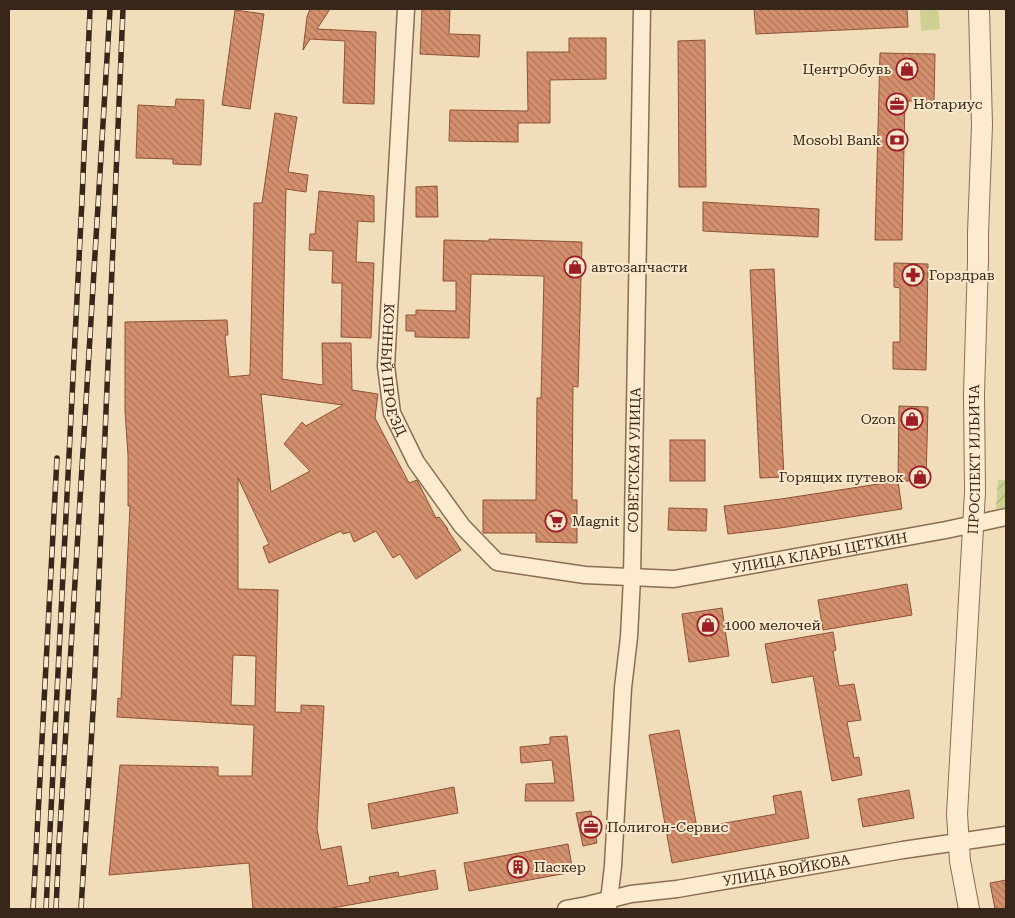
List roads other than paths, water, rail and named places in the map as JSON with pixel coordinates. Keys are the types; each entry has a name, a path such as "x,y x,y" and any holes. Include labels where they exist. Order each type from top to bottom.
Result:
{"street":[{"name":"КОННЫЙ ПРОЕЗД","path":"406,9 386,366 392,413 416,462 462,526 497,562 585,576 632,578"},
{"name":"СОВЕТСКАЯ УЛИЦА","path":"608,905 613,866 623,688 629,637 632,578 642,9"},
{"name":"ПРОСПЕКТ ИЛЬИЧА","path":"969,909 960,861 957,814 975,492 974,394 982,125 979,9"},
{"name":"УЛИЦА КЛАРЫ ЦЕТКИН","path":"632,578 674,579 946,530 1006,517"},
{"name":"УЛИЦА ВОЙКОВА","path":"566,909 608,905 631,894 677,889 936,844 1006,835"}],"railway":[{"path":"46,909 90,9"},
{"path":"56,909 110,9"},
{"path":"81,909 94,695 123,9"},
{"path":"33,909 57,458"}],"place":[{"name":"ЦентрОбувь","path":"907,69"},
{"name":"Нотариус","path":"897,104"},
{"name":"Mosobl Bank","path":"897,140"},
{"name":"автозапчасти","path":"575,267"},
{"name":"Горздрав","path":"913,275"},
{"name":"Ozon","path":"912,419"},
{"name":"Горящих путевок","path":"920,477"},
{"name":"Magnit","path":"556,521"},
{"name":"1000 мелочей","path":"708,625"},
{"name":"Полигон-Сервис","path":"591,827"},
{"name":"Паскер","path":"518,867"}]}
